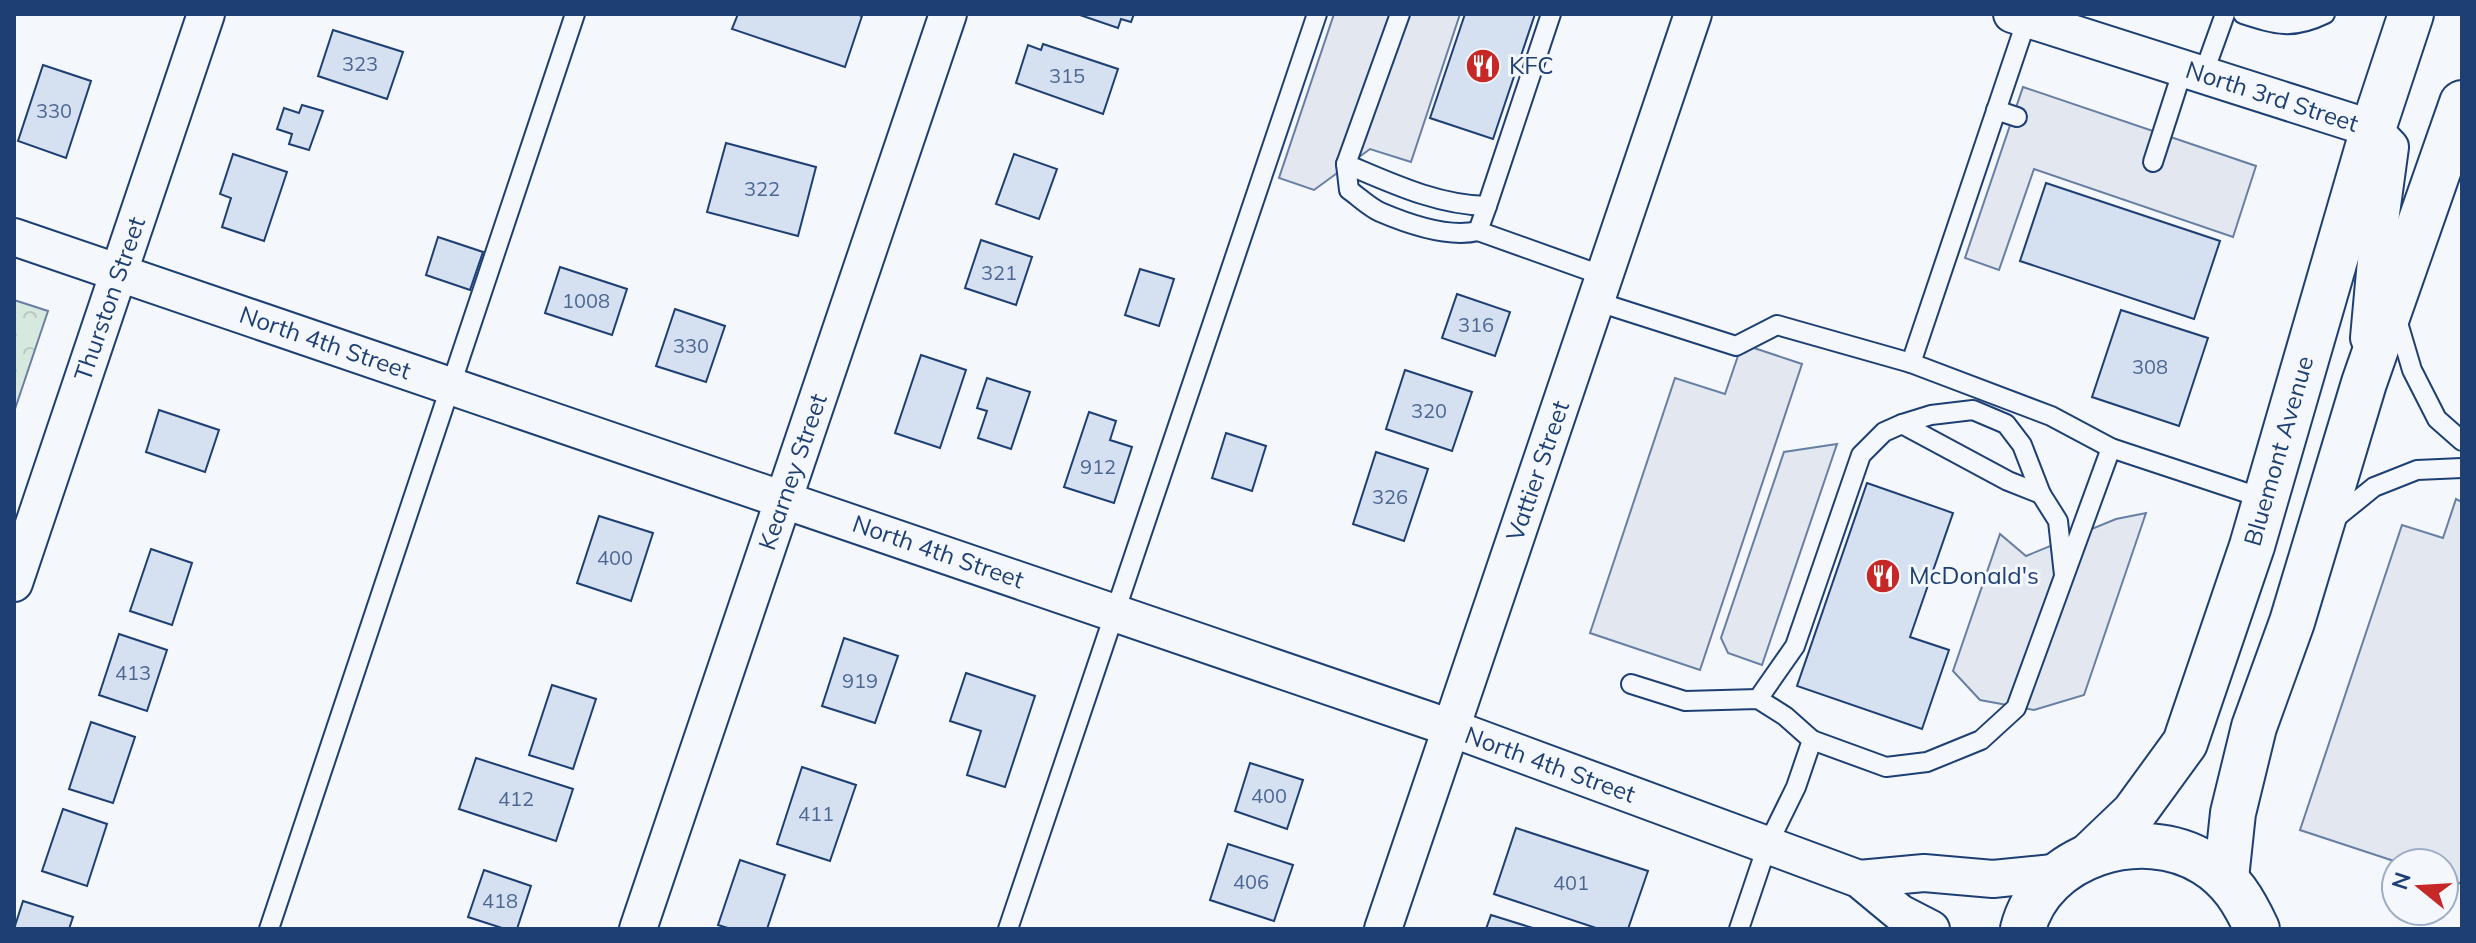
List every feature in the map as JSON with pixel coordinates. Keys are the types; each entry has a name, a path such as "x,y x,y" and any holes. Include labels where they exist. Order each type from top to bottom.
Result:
{"main road":[{"name":"Bluemont Avenue","path":"2023,929 2041,894 2134,813 2185,743 2234,604 2373,129 2411,14"},
{"path":"2226,878 2233,813 2254,727 2292,622 2364,383 2462,103"},
{"path":"2076,864 2121,846 2147,845 2177,850 2203,862 2226,878 2244,900 2257,929"}],"street":[{"name":"Thurston Street","path":"14,583 206,14"},
{"name":"Kearney Street","path":"638,929 948,14"},
{"name":"Vattier Street","path":"1383,929 1693,14"},
{"name":"North 3rd Street","path":"2020,16 2373,129 2390,147 2364,383"},
{"name":"North 4th Street","path":"14,237 1451,728 1859,879 1900,913 1931,929"},
{"name":"North 4th Street","path":"1859,879 1924,873 1993,879 2076,864"}],"lane":[{"path":"269,929 575,14"},
{"path":"1008,929 1317,14"},
{"path":"1400,14 1346,164 1349,190 1377,211 1464,234 1478,231 1736,346 1777,325 1911,363 2051,416 2111,448 2265,499"},
{"path":"1478,231 1551,14"},
{"path":"2153,162 2193,72 2225,14"},
{"path":"2243,14 2280,26 2307,23 2325,14"},
{"path":"1911,363 1996,110 2020,16"},
{"path":"1996,110 2017,117"},
{"path":"1346,164 1410,190 1460,205 1487,206"},
{"path":"2392,301 2412,370 2437,419 2462,441"},
{"path":"1758,699 1795,646 1861,455 1884,432 1902,424 1931,415 1973,410 2006,424 2022,445 2041,494 2058,521 2064,575"},
{"path":"1902,424 2008,481 2041,494"},
{"path":"1631,684 1685,701 1758,699 1785,716 1812,740 1886,767 1927,762 1981,740 2016,708 2111,448"},
{"path":"2317,533 2374,487 2417,470 2462,468"},
{"path":"1739,929 1767,846 1796,787 1812,740"}],"green space":[{"path":"14,300 48,311 14,412"}],"shaded area":[{"path":"1334,14 1460,14 1411,162 1370,149 1314,190 1279,178"},
{"path":"2023,87 2256,166 2233,237 2034,169 1999,270 1965,258"},
{"path":"1742,344 1802,364 1700,670 1590,633 1675,378 1725,394"},
{"path":"1837,444 1762,665 1728,653 1721,638 1784,452"},
{"path":"2456,499 2462,502 2462,884 2460,847 2380,847 2380,856 2300,830 2402,525 2443,538"},
{"path":"2146,513 2084,695 2034,710 1980,700 1953,671 2000,534 2026,556 2116,519"}],"building":[{"path":"738,14 862,16 845,67 732,29"},
{"path":"1077,14 1134,14 1131,22 1121,19 1118,28"},
{"name":"KFC","path":"1465,14 1535,14 1493,139 1430,118"},
{"path":"333,30 403,52 387,99 318,76"},
{"path":"1043,44 1118,69 1103,114 1016,83 1028,45 1041,50"},
{"path":"43,65 91,81 66,158 18,141"},
{"path":"302,105 323,111 309,150 289,144 292,134 277,129 284,108 299,113"},
{"path":"726,143 816,167 798,236 707,212"},
{"path":"233,154 287,172 264,241 222,227 231,198 220,194"},
{"path":"1014,154 1057,169 1039,219 996,204"},
{"path":"2046,183 2220,241 2194,319 2020,261"},
{"path":"438,237 483,252 470,290 426,275"},
{"path":"981,240 1032,257 1016,305 965,288"},
{"path":"560,267 627,289 612,335 545,313"},
{"path":"1140,269 1174,279 1159,326 1125,315"},
{"path":"1457,294 1510,312 1495,356 1442,338"},
{"path":"675,309 725,326 706,382 656,366"},
{"path":"2121,310 2208,338 2179,426 2092,397"},
{"path":"921,355 966,370 940,448 895,433"},
{"path":"1405,370 1472,392 1452,451 1386,429"},
{"path":"987,378 1030,392 1011,449 978,438 987,411 977,408"},
{"path":"159,410 219,430 205,472 146,452"},
{"path":"1089,412 1116,421 1110,440 1132,447 1114,503 1064,487"},
{"path":"1226,433 1266,446 1252,491 1212,478"},
{"path":"1376,452 1428,469 1404,541 1353,524"},
{"name":"McDonald's","path":"1867,483 1953,513 1910,637 1949,650 1922,729 1797,686"},
{"path":"599,516 653,533 631,601 577,583"},
{"path":"151,549 192,563 172,625 130,611"},
{"path":"119,634 167,650 147,711 99,695"},
{"path":"844,638 898,656 875,723 822,706"},
{"path":"966,673 1035,696 1005,787 967,775 981,731 950,721"},
{"path":"552,685 596,699 573,769 529,755"},
{"path":"91,722 135,737 113,803 69,789"},
{"path":"476,758 573,789 556,841 459,809"},
{"path":"1250,763 1303,780 1287,829 1235,811"},
{"path":"802,767 856,785 830,861 777,844"},
{"path":"63,809 107,824 87,886 42,871"},
{"path":"1516,828 1648,871 1628,929 1599,929 1494,894"},
{"path":"1228,844 1293,865 1274,921 1210,900"},
{"path":"740,860 785,875 767,929 731,929 718,925"},
{"path":"484,870 531,886 517,929 505,929 468,917"},
{"path":"23,901 73,917 69,929 14,929"},
{"path":"1491,915 1536,929 1486,929"}],"place":[{"name":"KFC","path":"1483,66"},
{"name":"McDonald's","path":"1883,576"}]}
